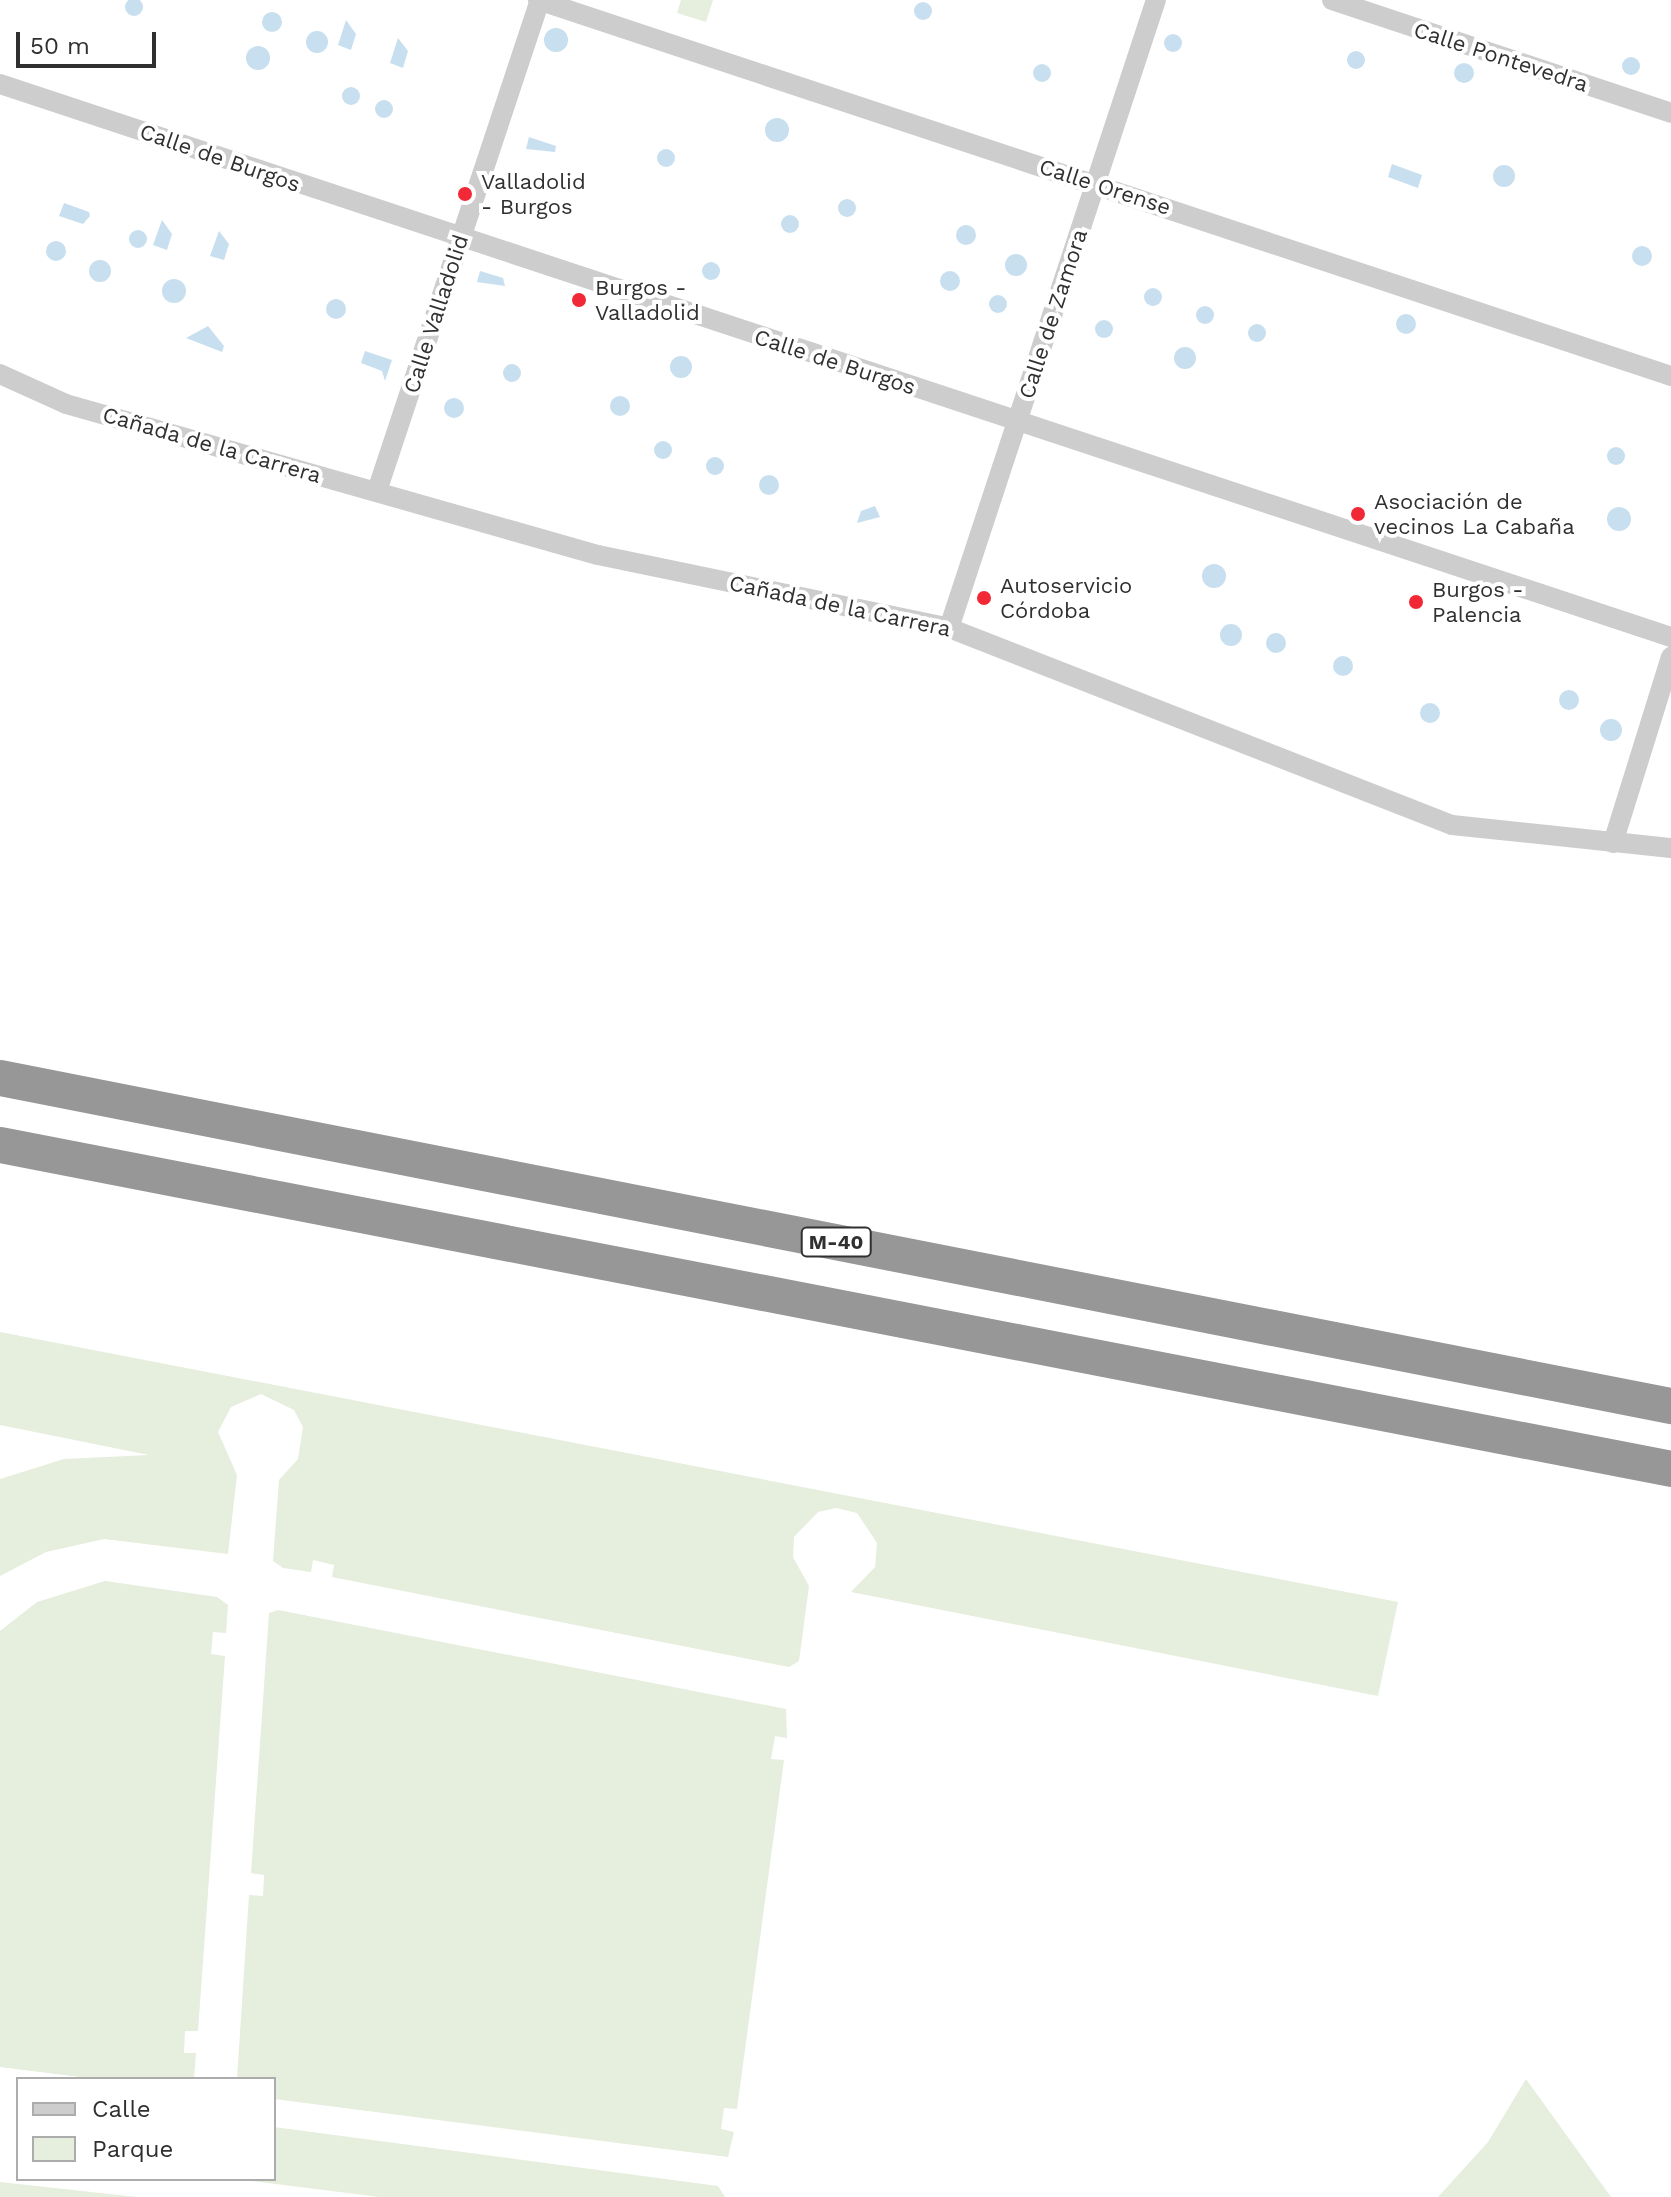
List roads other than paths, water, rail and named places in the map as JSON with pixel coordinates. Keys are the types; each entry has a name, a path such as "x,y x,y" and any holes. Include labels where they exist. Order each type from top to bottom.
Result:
{"highway":[{"name":"M-40","path":"0,1078 1671,1406"},
{"path":"0,1145 1671,1469"}],"street":[{"name":"Calle Orense","path":"540,0 1671,376"},
{"name":"Calle Valladolid","path":"377,491 540,0"},
{"name":"Calle de Zamora","path":"949,628 1156,0"},
{"name":"Calle Pontevedra","path":"1332,0 1671,113"},
{"name":"Calle de Burgos","path":"0,84 460,240 1671,637"},
{"name":"Cañada de la Carrera","path":"0,374 66,404 598,555 949,628 1452,825 1671,848"},
{"path":"1613,843 1671,657"}],"water":[{"path":"128,-1 140,-1 143,11 138,16 130,16 125,11"},
{"path":"919,2 927,2 932,11 930,18 919,20 914,15 914,7"},
{"path":"272,12 279,15 282,22 279,29 272,32 265,29 262,22 265,15"},
{"path":"346,20 356,34 351,50 338,45"},
{"path":"556,28 567,35 568,40 561,51 556,52 545,45 544,40 551,29"},
{"path":"317,31 328,42 317,53 306,42"},
{"path":"1173,34 1182,43 1173,52 1164,43"},
{"path":"398,38 408,51 403,68 390,63"},
{"path":"258,46 269,53 270,58 263,69 258,70 247,63 246,58 253,47"},
{"path":"1356,51 1365,60 1356,69 1347,60"},
{"path":"1631,57 1640,66 1631,75 1622,66"},
{"path":"1464,63 1471,66 1474,73 1471,80 1464,83 1457,80 1454,73 1457,66"},
{"path":"1042,64 1051,73 1042,82 1033,73"},
{"path":"347,87 355,87 360,96 358,103 347,105 342,100 342,92"},
{"path":"384,100 393,109 384,118 375,109"},
{"path":"772,118 782,118 789,125 789,135 782,142 772,142 765,135 765,125"},
{"path":"529,137 556,146 555,152 526,149"},
{"path":"666,149 675,158 666,167 657,158"},
{"path":"1392,164 1422,175 1418,188 1388,177"},
{"path":"1504,165 1512,168 1515,176 1512,184 1504,187 1496,184 1493,176 1496,168"},
{"path":"843,199 851,199 856,208 854,215 843,217 838,212 838,204"},
{"path":"64,203 89,212 90,216 83,224 59,216"},
{"path":"790,215 799,224 790,233 781,224"},
{"path":"162,220 172,234 167,250 153,245"},
{"path":"966,225 973,228 976,235 973,242 966,245 959,242 956,235 959,228"},
{"path":"138,230 147,239 138,248 129,239"},
{"path":"219,231 229,244 224,260 210,256"},
{"path":"56,241 63,244 66,251 63,258 56,261 49,258 46,251 49,244"},
{"path":"1642,246 1649,249 1652,256 1649,263 1642,266 1635,263 1632,256 1635,249"},
{"path":"1016,254 1024,257 1027,265 1024,273 1016,276 1008,273 1005,265 1008,257"},
{"path":"100,260 108,263 111,271 108,279 100,282 92,279 89,271 92,263"},
{"path":"711,262 720,271 711,280 702,271"},
{"path":"480,271 503,278 505,286 477,282"},
{"path":"946,271 954,271 960,281 954,291 946,291 940,285 940,277"},
{"path":"174,279 185,286 186,291 179,302 174,303 163,296 162,291 169,280"},
{"path":"1153,288 1162,297 1153,306 1144,297"},
{"path":"994,295 1002,295 1007,304 1005,311 994,313 989,308 989,300"},
{"path":"336,299 343,302 346,309 343,316 336,319 329,316 326,309 329,302"},
{"path":"1205,306 1214,315 1205,324 1196,315"},
{"path":"1406,314 1413,317 1416,324 1413,331 1406,334 1399,331 1396,324 1399,317"},
{"path":"1100,320 1108,320 1113,329 1111,336 1100,338 1095,333 1095,325"},
{"path":"1257,324 1266,333 1257,342 1248,333"},
{"path":"208,326 224,346 222,352 186,338"},
{"path":"1185,347 1193,350 1196,358 1193,366 1185,369 1177,366 1174,358 1177,350"},
{"path":"365,351 392,360 385,381 382,371 361,363"},
{"path":"681,356 689,359 692,367 689,375 681,378 673,375 670,367 673,359"},
{"path":"512,364 521,373 512,382 503,373"},
{"path":"620,396 627,399 630,406 627,413 620,416 613,413 610,406 613,399"},
{"path":"454,398 461,401 464,408 461,415 454,418 447,415 444,408 447,401"},
{"path":"663,441 672,450 663,459 654,450"},
{"path":"1616,447 1625,456 1616,465 1607,456"},
{"path":"715,457 724,466 715,475 706,466"},
{"path":"769,475 776,478 779,485 776,492 769,495 762,492 759,485 762,478"},
{"path":"875,506 880,517 857,523 861,511"},
{"path":"1619,507 1627,511 1631,519 1627,527 1619,531 1611,527 1607,519 1611,511"},
{"path":"1214,564 1223,567 1226,576 1223,585 1214,588 1205,585 1202,576 1205,567"},
{"path":"1231,624 1242,635 1231,646 1220,635"},
{"path":"1272,633 1280,633 1286,643 1280,653 1272,653 1266,647 1266,639"},
{"path":"1343,656 1350,659 1353,666 1350,673 1343,676 1336,673 1333,666 1336,659"},
{"path":"1565,690 1573,690 1579,700 1573,710 1565,710 1559,704 1559,696"},
{"path":"1430,703 1437,706 1440,713 1437,720 1430,723 1423,720 1420,713 1423,706"},
{"path":"1607,719 1615,719 1622,730 1615,741 1607,741 1600,734 1600,726"}],"place":[{"name":"Valladolid - Burgos","path":"465,194"},
{"name":"Burgos - Valladolid","path":"579,300"},
{"name":"Asociación de vecinos La Cabaña","path":"1358,514"},
{"name":"Autoservicio Córdoba","path":"984,598"},
{"name":"Burgos - Palencia","path":"1416,602"}]}
